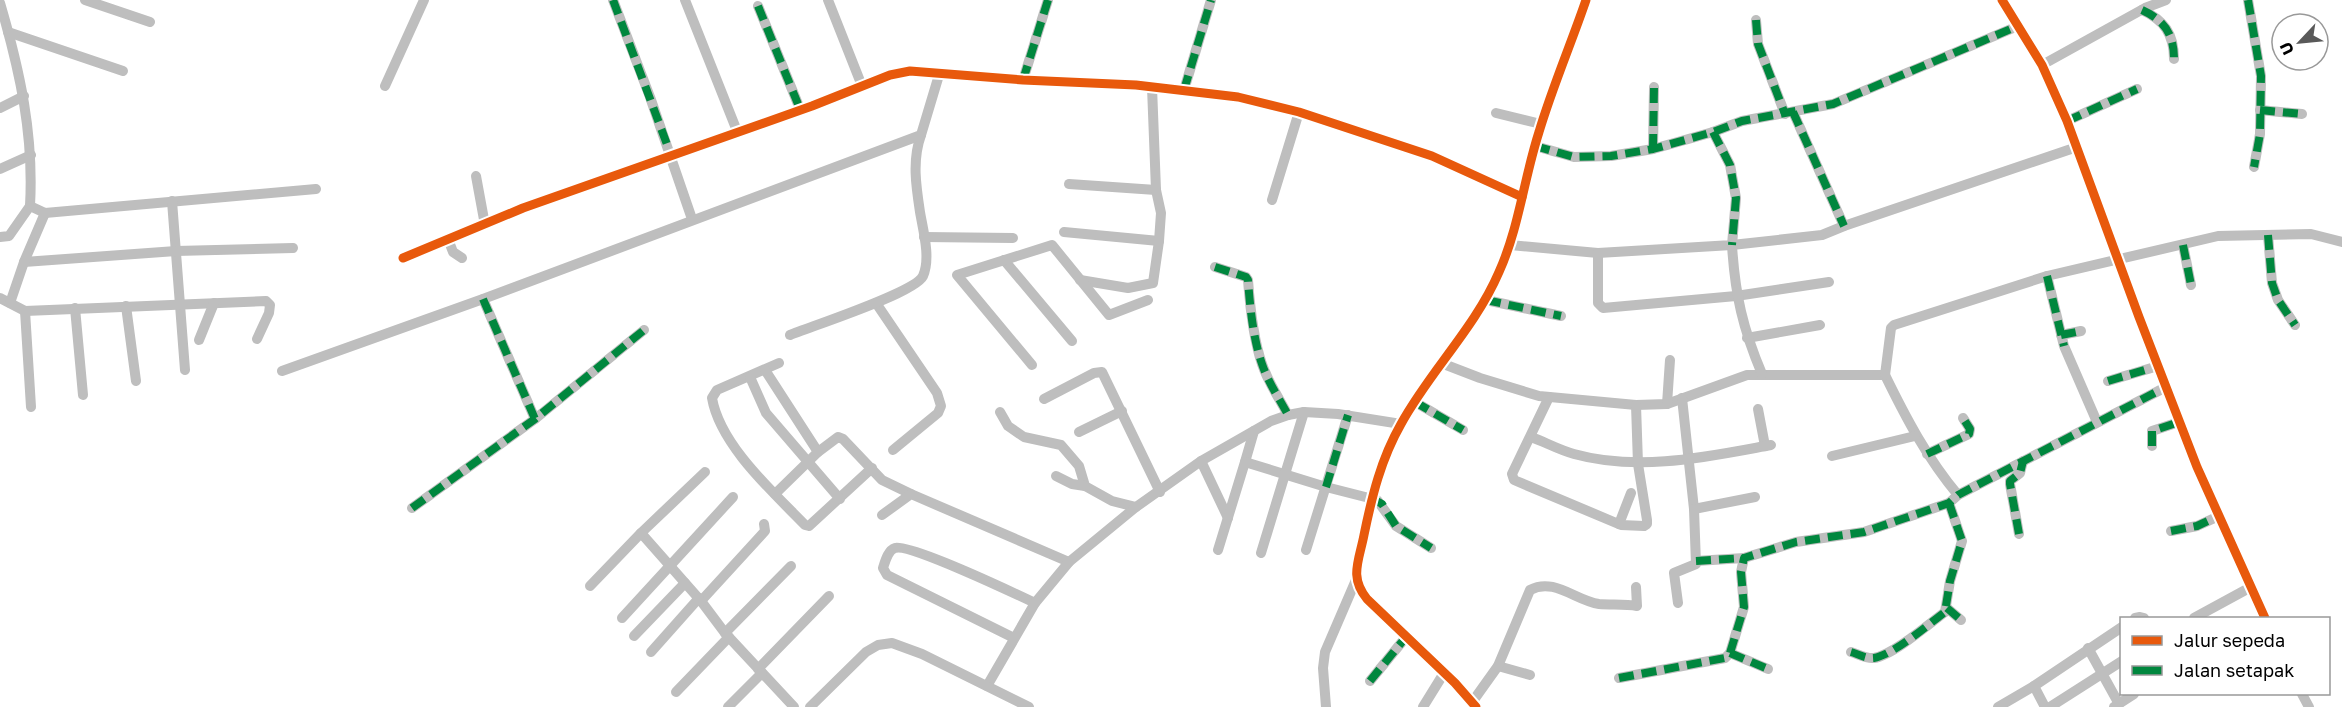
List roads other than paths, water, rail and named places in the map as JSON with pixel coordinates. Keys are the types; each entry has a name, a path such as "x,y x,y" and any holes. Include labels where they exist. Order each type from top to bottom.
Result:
{"street":[{"path":"85,0 150,22"},
{"path":"385,86 424,0"},
{"path":"613,0 671,155 692,219"},
{"path":"685,0 737,130"},
{"path":"828,0 862,86"},
{"path":"1023,80 1048,0"},
{"path":"1184,90 1211,0"},
{"path":"1326,707 1323,668 1325,652 1356,580 1371,498 1379,471 1401,424 1486,300 1510,245 1541,124 1586,0"},
{"path":"2002,0 2042,65 2067,121 2179,422 2265,617"},
{"path":"2042,65 2142,10 2166,0"},
{"path":"2248,0 2260,76 2260,134 2254,167"},
{"path":"0,3 24,96 31,155 30,206 9,236 0,237"},
{"path":"758,6 800,109"},
{"path":"2142,10 2162,21 2174,50 2174,59"},
{"path":"1756,20 1758,44 1844,226"},
{"path":"1535,146 1574,157 1595,158 1653,149 1742,121 1833,104 2018,26"},
{"path":"8,32 123,72"},
{"path":"403,258 523,208 901,72 1152,87 1238,98 1299,112 1432,156 1522,197"},
{"path":"790,334 876,303 921,280 926,263 916,173 918,145 939,75"},
{"path":"1080,280 1128,288 1152,283 1160,241 1161,213 1156,190 1152,87"},
{"path":"1653,149 1654,87"},
{"path":"2067,121 2137,89"},
{"path":"0,108 24,96"},
{"path":"2260,110 2301,114"},
{"path":"1272,200 1299,112"},
{"path":"1496,113 1541,124"},
{"path":"1713,132 1730,165 1736,198 1731,245 1736,296 1747,338 1762,374"},
{"path":"282,371 483,299 921,135"},
{"path":"1510,245 1598,253 1731,245 1822,235 2077,147"},
{"path":"0,168 31,155"},
{"path":"476,176 485,225"},
{"path":"1069,184 1156,190"},
{"path":"30,206 45,213 316,189"},
{"path":"172,201 185,370"},
{"path":"45,213 5,300 25,311 266,301 270,305 269,313 257,339"},
{"path":"1064,232 1160,241"},
{"path":"1958,495 1915,436 1885,375 1891,328 1894,325 2047,276 2218,236 2311,234 2342,242"},
{"path":"2268,235 2272,283 2278,300 2295,325"},
{"path":"924,237 1013,238"},
{"path":"448,239 453,252 462,258"},
{"path":"1032,365 957,275 1052,245 1109,315 1148,300"},
{"path":"2183,245 2191,285"},
{"path":"24,262 176,252 293,248"},
{"path":"1598,253 1598,303 1603,308 1736,296 1829,282"},
{"path":"1004,260 1072,341"},
{"path":"1215,267 1246,277 1248,280 1249,305 1262,363 1288,415"},
{"path":"2047,276 2061,335 2097,422"},
{"path":"483,299 535,419"},
{"path":"1486,300 1561,316"},
{"path":"199,340 214,303"},
{"path":"876,303 937,393 940,402 938,413 893,450"},
{"path":"126,306 136,381"},
{"path":"75,308 83,395"},
{"path":"25,311 31,407"},
{"path":"1747,338 1820,325"},
{"path":"412,508 535,419 644,330"},
{"path":"2061,335 2080,331"},
{"path":"1666,404 1670,360"},
{"path":"779,363 717,390 712,395 712,402 722,427 732,443 775,494 808,526 872,468"},
{"path":"1441,363 1539,396 1636,405 1666,404 1747,375 1885,375"},
{"path":"2108,381 2158,366"},
{"path":"765,370 819,452"},
{"path":"1044,399 1099,371 1105,376 1160,492"},
{"path":"750,377 766,413 840,499"},
{"path":"1696,561 1744,558 1802,541 1864,532 1949,503 1958,495 2166,387"},
{"path":"1549,397 1512,474 1514,480 1618,524 1644,526 1647,524 1638,464 1636,405"},
{"path":"1678,603 1674,573 1678,569 1694,566 1696,561 1694,509 1682,398"},
{"path":"1415,402 1463,430"},
{"path":"1531,437 1574,454 1638,464 1689,459 1768,445 1758,409"},
{"path":"1079,432 1122,411"},
{"path":"1000,412 1008,426 1024,437 1061,445 1078,466 1085,486"},
{"path":"1260,553 1304,412"},
{"path":"987,686 1035,603 1069,562 1136,507 1202,461 1271,421 1304,412 1348,415 1401,424"},
{"path":"1306,550 1348,415"},
{"path":"1927,454 1969,434 1970,429 1963,418"},
{"path":"2152,446 2152,431 2179,422"},
{"path":"1218,550 1254,430"},
{"path":"1832,456 1915,436"},
{"path":"775,494 819,452 835,438 840,437 886,483 1069,562"},
{"path":"1202,461 1228,518"},
{"path":"2019,534 2010,481 2020,472 2023,461"},
{"path":"1245,462 1380,502 1396,526 1431,548"},
{"path":"590,586 641,532 705,472"},
{"path":"1056,476 1072,484 1085,486 1112,501 1136,507"},
{"path":"1618,524 1631,493"},
{"path":"882,515 911,494"},
{"path":"622,618 733,497"},
{"path":"1694,509 1755,497"},
{"path":"1851,652 1865,657 1879,656 1906,641 1947,608 1950,581 1962,541 1949,503"},
{"path":"2172,531 2197,526 2219,516"},
{"path":"651,652 765,531 765,524"},
{"path":"641,532 727,635 794,707"},
{"path":"1014,638 887,575 883,568 887,557 892,549 896,548 918,553 954,566 1035,603"},
{"path":"1619,678 1725,658 1730,653 1744,607 1742,572 1744,558"},
{"path":"676,692 791,566"},
{"path":"1356,580 1367,599 1474,704 1498,666 1528,594 1533,588 1553,587 1597,604 1637,606 1636,587"},
{"path":"634,636 685,583"},
{"path":"2196,617 2251,587"},
{"path":"728,707 829,596"},
{"path":"1947,608 1961,620"},
{"path":"1998,707 2034,686 2120,628"},
{"path":"1370,681 1406,637"},
{"path":"810,707 858,658 872,648 886,643 904,646 1029,707"},
{"path":"2088,648 2116,706 2131,695"},
{"path":"1730,653 1768,669"},
{"path":"2034,686 2047,707 2120,662"},
{"path":"1498,666 1530,675"},
{"path":"1423,707 1444,673"}]}
